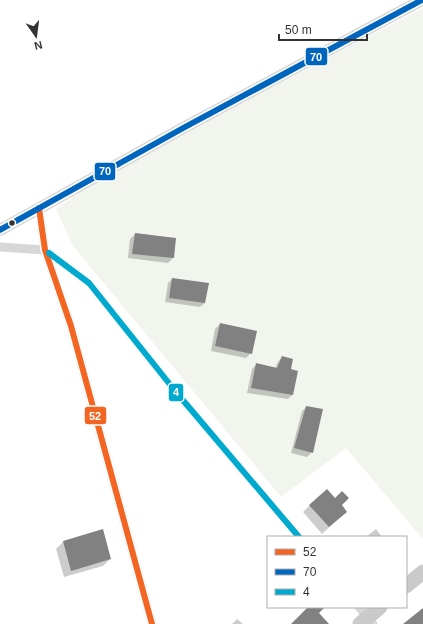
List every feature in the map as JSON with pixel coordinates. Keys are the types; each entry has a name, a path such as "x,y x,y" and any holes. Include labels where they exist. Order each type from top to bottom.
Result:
{"main road":[{"path":"407,585 423,572"},
{"path":"365,618 379,608"}],"street":[{"path":"0,230 199,119 422,0"},
{"path":"39,208 45,250 71,326 151,624"},
{"path":"0,247 45,250 89,283 176,392 298,536"}],"shaded area":[{"path":"423,8 422,538 346,448 281,497 73,246 56,209 89,186"}],"building":[{"path":"135,233 176,238 174,258 132,254"},
{"path":"172,278 209,283 205,303 169,298"},
{"path":"220,323 257,331 252,354 215,346"},
{"path":"282,356 293,359 291,369 298,371 293,395 251,388 256,363 277,368"},
{"path":"306,406 323,409 313,453 294,448"},
{"path":"327,489 335,498 342,491 349,498 342,505 347,512 329,527 309,505"},
{"path":"103,529 111,559 71,571 63,541"},
{"path":"307,608 324,608 319,613 329,624 291,624"},
{"path":"423,608 423,624 403,624"}],"transit line":[{"name":"70","path":"0,230 185,127 422,0"},
{"name":"52","path":"39,208 45,250 71,326 152,624"},
{"name":"4","path":"49,253 89,283 176,392 298,536"}]}
